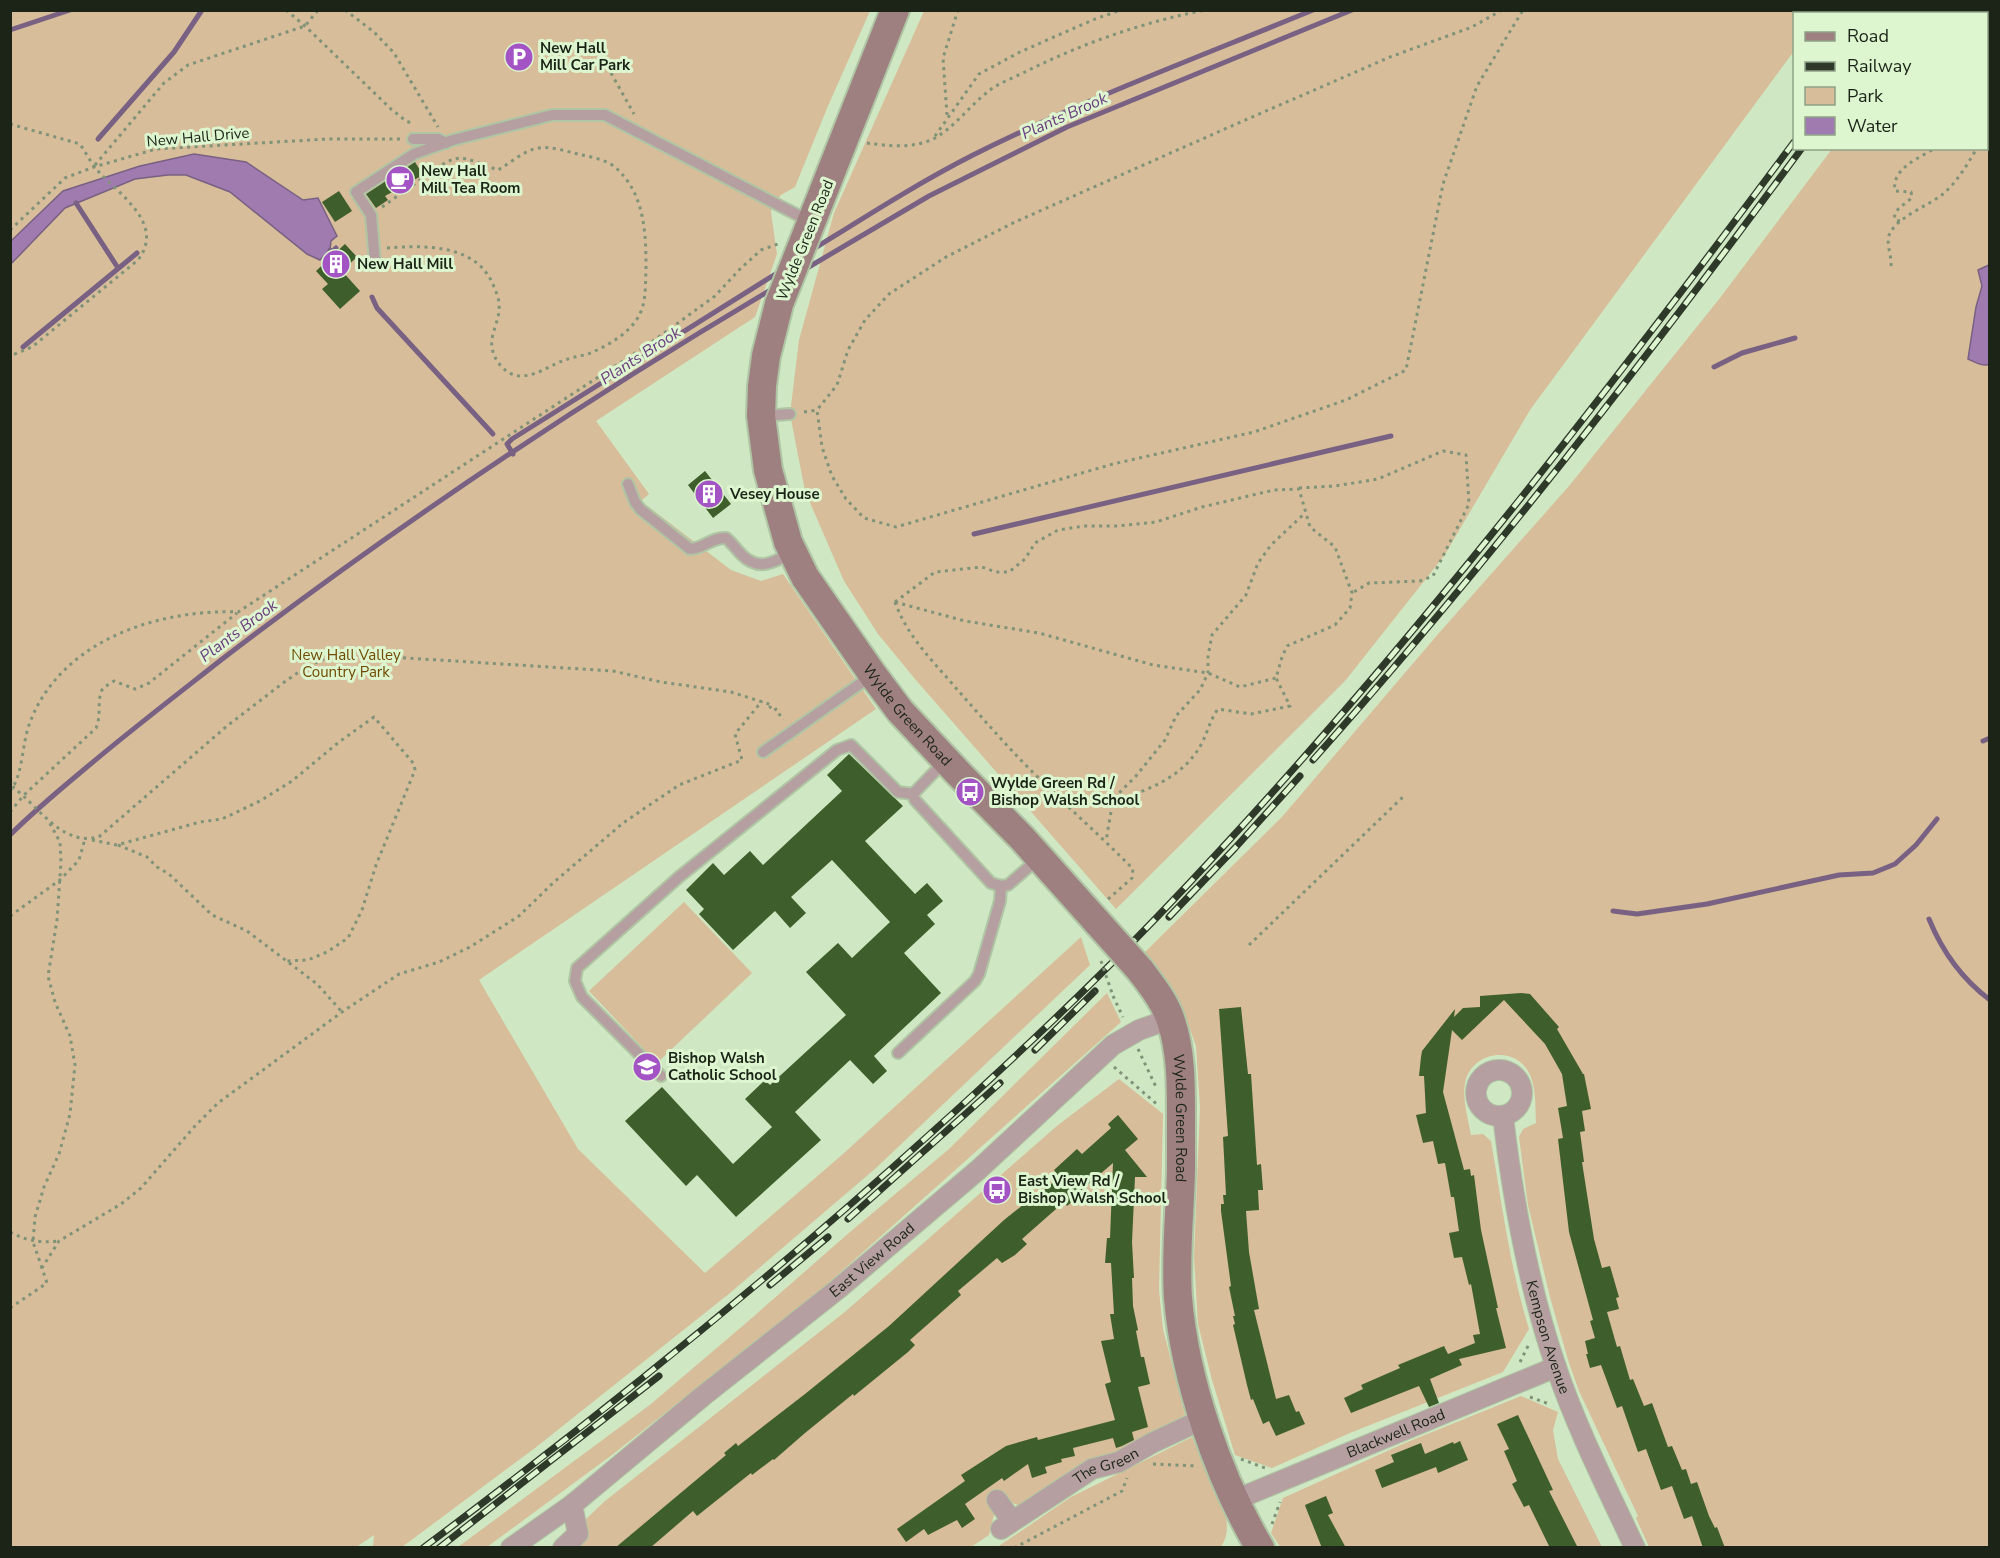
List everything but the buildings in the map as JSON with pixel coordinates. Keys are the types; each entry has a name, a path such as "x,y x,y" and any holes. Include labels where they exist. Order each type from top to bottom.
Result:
{"street":[{"name":"Wylde Green Road","path":"895,10 846,137 803,218 800,251 779,304 766,356 761,416 771,482 793,552 812,589 873,675 900,711 945,760 1040,858 1100,914 1158,993 1170,1019 1177,1042 1181,1078 1181,1171 1177,1247 1182,1335 1203,1419 1235,1500 1257,1547"},
{"name":"East View Road","path":"511,1548 572,1505 838,1289 978,1170 1113,1045 1139,1029 1170,1019"},
{"name":"Kempson Avenue","path":"1503,1116 1521,1244 1537,1306 1573,1414 1635,1548"},
{"name":"Blackwell Road","path":"1235,1500 1556,1367"},
{"name":"The Green","path":"997,1500 1007,1525 1092,1469 1119,1462 1152,1443 1203,1419"},
{"path":"563,1548 578,1534 572,1505"}],"lane":[{"path":"375,262 370,215 356,192 416,153 442,141 552,115 604,115 803,218"},
{"path":"413,140 442,141"},
{"path":"761,416 790,414"},
{"path":"628,484 640,509 690,549 697,548 718,537 726,537 743,557 761,566 793,552"},
{"path":"763,752 873,675"},
{"path":"661,1076 582,997 575,981 577,968 679,877 837,750 851,745 898,792 913,794"},
{"path":"913,794 945,760"},
{"path":"913,794 915,800 991,883 1001,886 1008,885 1040,858"},
{"path":"898,1053 975,981 1000,901 1001,886"}],"path":[{"path":"286,10 391,109 406,121 427,128 442,141"},
{"path":"94,167 164,83 188,65 305,26 318,10"},
{"path":"345,10 374,32 394,53 442,141"},
{"path":"947,117 943,58 958,10"},
{"path":"934,139 947,117 979,74 1020,52 1121,10"},
{"path":"846,137 883,146 910,145 934,139 991,89 1050,59 1113,35 1172,17 1205,10"},
{"path":"1502,10 1472,27 1390,57 1015,222 946,257 889,294 865,320 848,350 837,385 817,410 822,447 831,476 846,499 864,518 896,527 1113,464 1254,432 1346,400 1406,370 1443,184 1477,86 1523,10"},
{"path":"611,73 647,136"},
{"path":"10,124 80,144 94,167 138,212 146,226 147,238 146,250 138,260 32,347 10,356"},
{"name":"New Hall Drive","path":"10,230 65,178 156,149 328,140 413,140"},
{"path":"370,215 450,160 460,157 498,170 535,149 549,147 602,160 615,167 638,200 645,223 645,304 636,321 623,334 593,353 569,358 531,375 516,376 506,372 496,361 492,336 500,310 499,299 492,282 473,260 454,251 422,245 374,249"},
{"path":"1902,221 1895,220 1894,216 1897,209 1912,197 1911,192 1895,191 1896,181 1904,167 1931,150"},
{"path":"1891,266 1892,258 1888,242 1890,233 1902,221 1944,192 1960,175 1976,150"},
{"path":"416,153 427,175"},
{"path":"10,812 24,795 96,728 99,720 99,698 103,688 114,681 135,689 149,683 238,612 693,313 715,296 761,250 781,243 803,218"},
{"path":"895,602 935,572 982,567 996,572 1009,572 1025,559 1035,543 1058,530 1084,526 1156,522 1202,507 1275,490 1335,486 1377,479 1443,451 1466,455 1469,504 1433,576 1420,581 1369,583 1352,593"},
{"path":"1113,800 1155,786 1181,769 1202,744 1218,709 1251,714 1290,706 1276,678 1287,646 1335,625 1350,608 1352,593 1335,548 1310,528 1299,489 1291,489"},
{"path":"1106,841 1113,800 1165,740 1176,716 1200,690 1208,673 1212,635 1246,595 1258,563 1304,513"},
{"path":"895,602 966,621 1039,633 1153,665 1208,673 1240,687 1276,678"},
{"path":"895,602 901,619 911,635 969,703 1046,786 1133,869 1132,878 1100,914"},
{"path":"12,790 28,725 52,684 68,667 90,650 148,622 191,613 238,612"},
{"path":"86,839 95,838 106,832 227,726 303,669 321,660 343,654 613,670 661,682 731,692 762,701 772,705 770,707 774,711 776,709 791,733"},
{"path":"10,1232 33,1242 58,1241 122,1204 141,1188 218,1103 342,1012 399,974 439,962 471,947 519,916 622,823 679,785 742,760 735,734 762,701"},
{"path":"117,845 200,822 222,819 260,801 292,781 339,742 374,717 414,764 415,770 376,865 362,910 348,938 327,952 309,960 286,961"},
{"path":"10,779 12,790"},
{"path":"12,790 24,795 65,833 117,845 147,857 181,883 212,915 247,931 317,984 342,1012"},
{"path":"1249,945 1405,795"},
{"path":"10,1308 47,1283 33,1242 35,1217 44,1187 59,1154 70,1114 75,1065 69,1036 55,1002 48,976 57,920 60,842 47,818"},
{"path":"10,916 60,880 79,860 86,839"},
{"path":"1099,956 1113,996"},
{"path":"1131,1049 1137,1047 1161,1098"},
{"path":"42,1268 58,1241"},
{"path":"1147,1465 1178,1464 1222,1469"},
{"path":"1014,1548 1122,1491 1129,1475"}],"green space":[{"name":"New Hall Valley Country Park","path":"11,11 870,11 795,187 781,195 773,204 771,212 777,254 755,317 596,421 649,494 641,501 731,570 761,581 783,574 876,709 479,980 578,1149 705,1273 843,1154 1081,937 1090,965 876,1168 730,1293 535,1448 402,1547 373,1547 374,1535 355,1548 11,1547"},
{"path":"924,11 1825,11 1793,12 1793,52 1530,410 1444,556 1345,681 1116,909 878,634 844,581 805,491 790,414 799,340 834,213"},
{"path":"1989,11 1989,1547 1649,1547 1636,1518 1638,1516 1579,1391 1568,1360 1528,1205 1519,1137 1523,1129 1536,1123 1534,1088 1526,1068 1519,1061 1502,1055 1484,1058 1476,1063 1466,1079 1464,1093 1471,1135 1483,1134 1491,1141 1512,1259 1529,1329 1503,1372 1350,1433 1272,1468 1235,1455 1198,1324 1194,1257 1200,1107 1196,1046 1184,1012 1142,955 1281,818 1439,633 1569,486 1720,298 1831,150 1988,150 1988,12 1930,12"},
{"path":"684,902 752,973 657,1063 589,991"},
{"path":"1107,993 1121,1022 824,1287 612,1455 487,1547 458,1547 651,1404 753,1317 949,1149"},
{"path":"1119,1079 1163,1114 1159,1290 1163,1329 1185,1415 1020,1506 1008,1501 995,1511 989,1535 971,1547 579,1548 586,1538 586,1519 605,1501 846,1311 1058,1125"},
{"path":"1521,1396 1558,1412 1553,1430 1558,1459 1602,1547 1281,1548 1271,1533 1283,1498 1405,1443"},
{"path":"1192,1437 1225,1513 1227,1531 1221,1547 996,1548 1071,1497"}],"water":[{"path":"194,154 246,162 303,200 318,198 337,236 331,241 330,250 320,260 307,254 230,192 186,175 168,175 135,179 65,208 11,264 11,241 63,191 140,166"},
{"path":"1989,265 1990,364 1984,365 1968,359 1976,307 1982,286 1978,270"}],"waterway":[{"path":"10,30 70,10"},
{"path":"98,139 174,52 202,10"},
{"path":"812,250 932,177 973,155 1056,116 1313,10"},
{"name":"Plants Brook","path":"802,271 929,196 1067,127 1352,10"},
{"path":"76,203 118,268"},
{"path":"330,250 333,251 336,248"},
{"path":"23,347 137,253"},
{"path":"513,454 507,444 512,439 782,270"},
{"name":"Plants Brook","path":"10,835 54,795 151,715 287,610 355,561 561,420 774,288"},
{"path":"372,297 377,308 493,434"},
{"path":"1714,367 1742,353 1795,338"},
{"path":"974,534 1391,436"},
{"path":"1983,741 1990,738"},
{"path":"1613,911 1637,914 1707,904 1839,875 1873,873 1895,864 1916,845 1937,819"},
{"path":"1929,919 1954,964 1970,983 1990,1000"}],"railway":[{"path":"423,1548 618,1398 807,1242 988,1081 1159,915 1328,730 1409,635 1567,440 1793,143"},
{"path":"1313,760 1441,612 1565,460 1801,150"},
{"path":"1169,917 1300,776"},
{"path":"1035,1050 1095,991"},
{"path":"848,1219 1000,1083"},
{"path":"770,1285 828,1237"},
{"path":"439,1548 659,1376"}],"place":[{"name":"New Hall Mill Car Park","path":"519,57"},
{"name":"New Hall Mill Tea Room","path":"400,180"},
{"name":"New Hall Mill","path":"336,264"},
{"name":"Vesey House","path":"709,494"},
{"name":"Wylde Green Rd / Bishop Walsh School","path":"970,792"},
{"name":"Bishop Walsh Catholic School","path":"647,1067"},
{"name":"East View Rd / Bishop Walsh School","path":"997,1190"}]}
